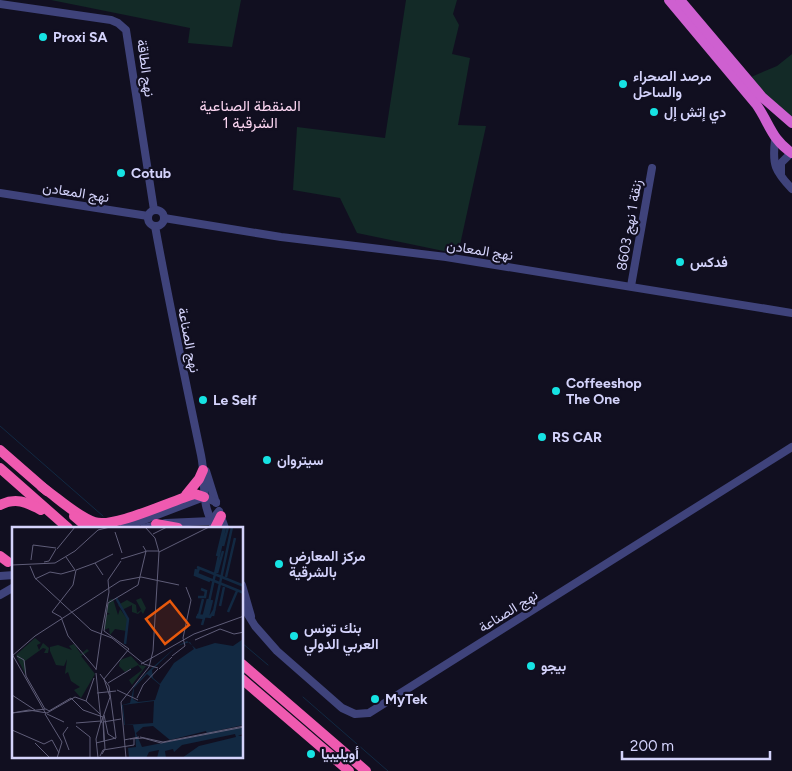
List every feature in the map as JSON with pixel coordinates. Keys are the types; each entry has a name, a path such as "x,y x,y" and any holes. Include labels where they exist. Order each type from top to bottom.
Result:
{"highway":[{"path":"669,0 756,104 766,119 775,140 792,153"},
{"path":"680,0 762,98 792,123"},
{"path":"0,450 87,527"},
{"path":"0,468 67,527"},
{"path":"181,499 191,490 203,470"},
{"path":"42,486 86,518 99,523 116,521 195,494 204,497"},
{"path":"0,505 16,500 26,502 56,518"},
{"path":"216,527 220,513"},
{"path":"156,524 172,527"},
{"path":"244,665 366,771"},
{"path":"244,681 349,771"}],"street":[{"name":"نهج الطاقة","path":"0,4 111,20 126,30 152,213"},
{"path":"775,140 774,165 792,189"},
{"path":"786,182 780,166 785,157 792,153"},
{"name":"زنقة 1 نهج 8603","path":"631,286 652,168"},
{"name":"نهج المعادن","path":"0,194 152,213"},
{"path":"161,212 164,218 160,225 155,226 148,221 152,213 161,212"},
{"name":"نهج المعادن","path":"164,218 236,231 446,257 792,313"},
{"name":"نهج الصناعة","path":"155,226 180,360 201,458 206,511 216,527"},
{"name":"نهج الصناعة","path":"244,608 277,651 342,708 356,714 369,713 792,447"},
{"name":"نهج الصناعة","path":"201,458 220,513"},
{"path":"126,527 204,497 216,502"},
{"path":"147,527 156,524 216,527"},
{"path":"0,594 12,588"},
{"name":"نهج الصناعة","path":"244,592 252,620"}],"green space":[{"path":"51,0 241,0 232,47 188,43 190,28"},
{"path":"406,0 457,0 453,14 459,25 452,54 470,58 458,125 486,126 458,254 357,233 340,198 293,190 297,127 385,138"},
{"path":"792,54 792,120 777,109 751,77 777,66"}],"waterway":[{"path":"0,426 103,516"},
{"path":"244,645 268,665"},
{"path":"303,697 388,771"}],"place":[{"name":"Proxi SA","path":"43,37"},
{"name":"مرصد الصحراء والساحل","path":"623,84"},
{"name":"دي إتش إل","path":"654,112"},
{"name":"Cotub","path":"121,173"},
{"name":"فدكس","path":"680,262"},
{"name":"Coffeeshop The One","path":"556,391"},
{"name":"Le Self","path":"203,400"},
{"name":"RS CAR","path":"542,437"},
{"name":"سيتروان","path":"267,460"},
{"name":"مركز المعارض بالشرقية","path":"279,564"},
{"name":"بنك تونس العربي الدولي","path":"294,636"},
{"name":"بيجو","path":"531,666"},
{"name":"MyTek","path":"375,699"},
{"name":"أويليبيا","path":"311,754"}],"district":[{"name":"المنقطة الصناعية الشرقية 1","path":"250,114"}]}
